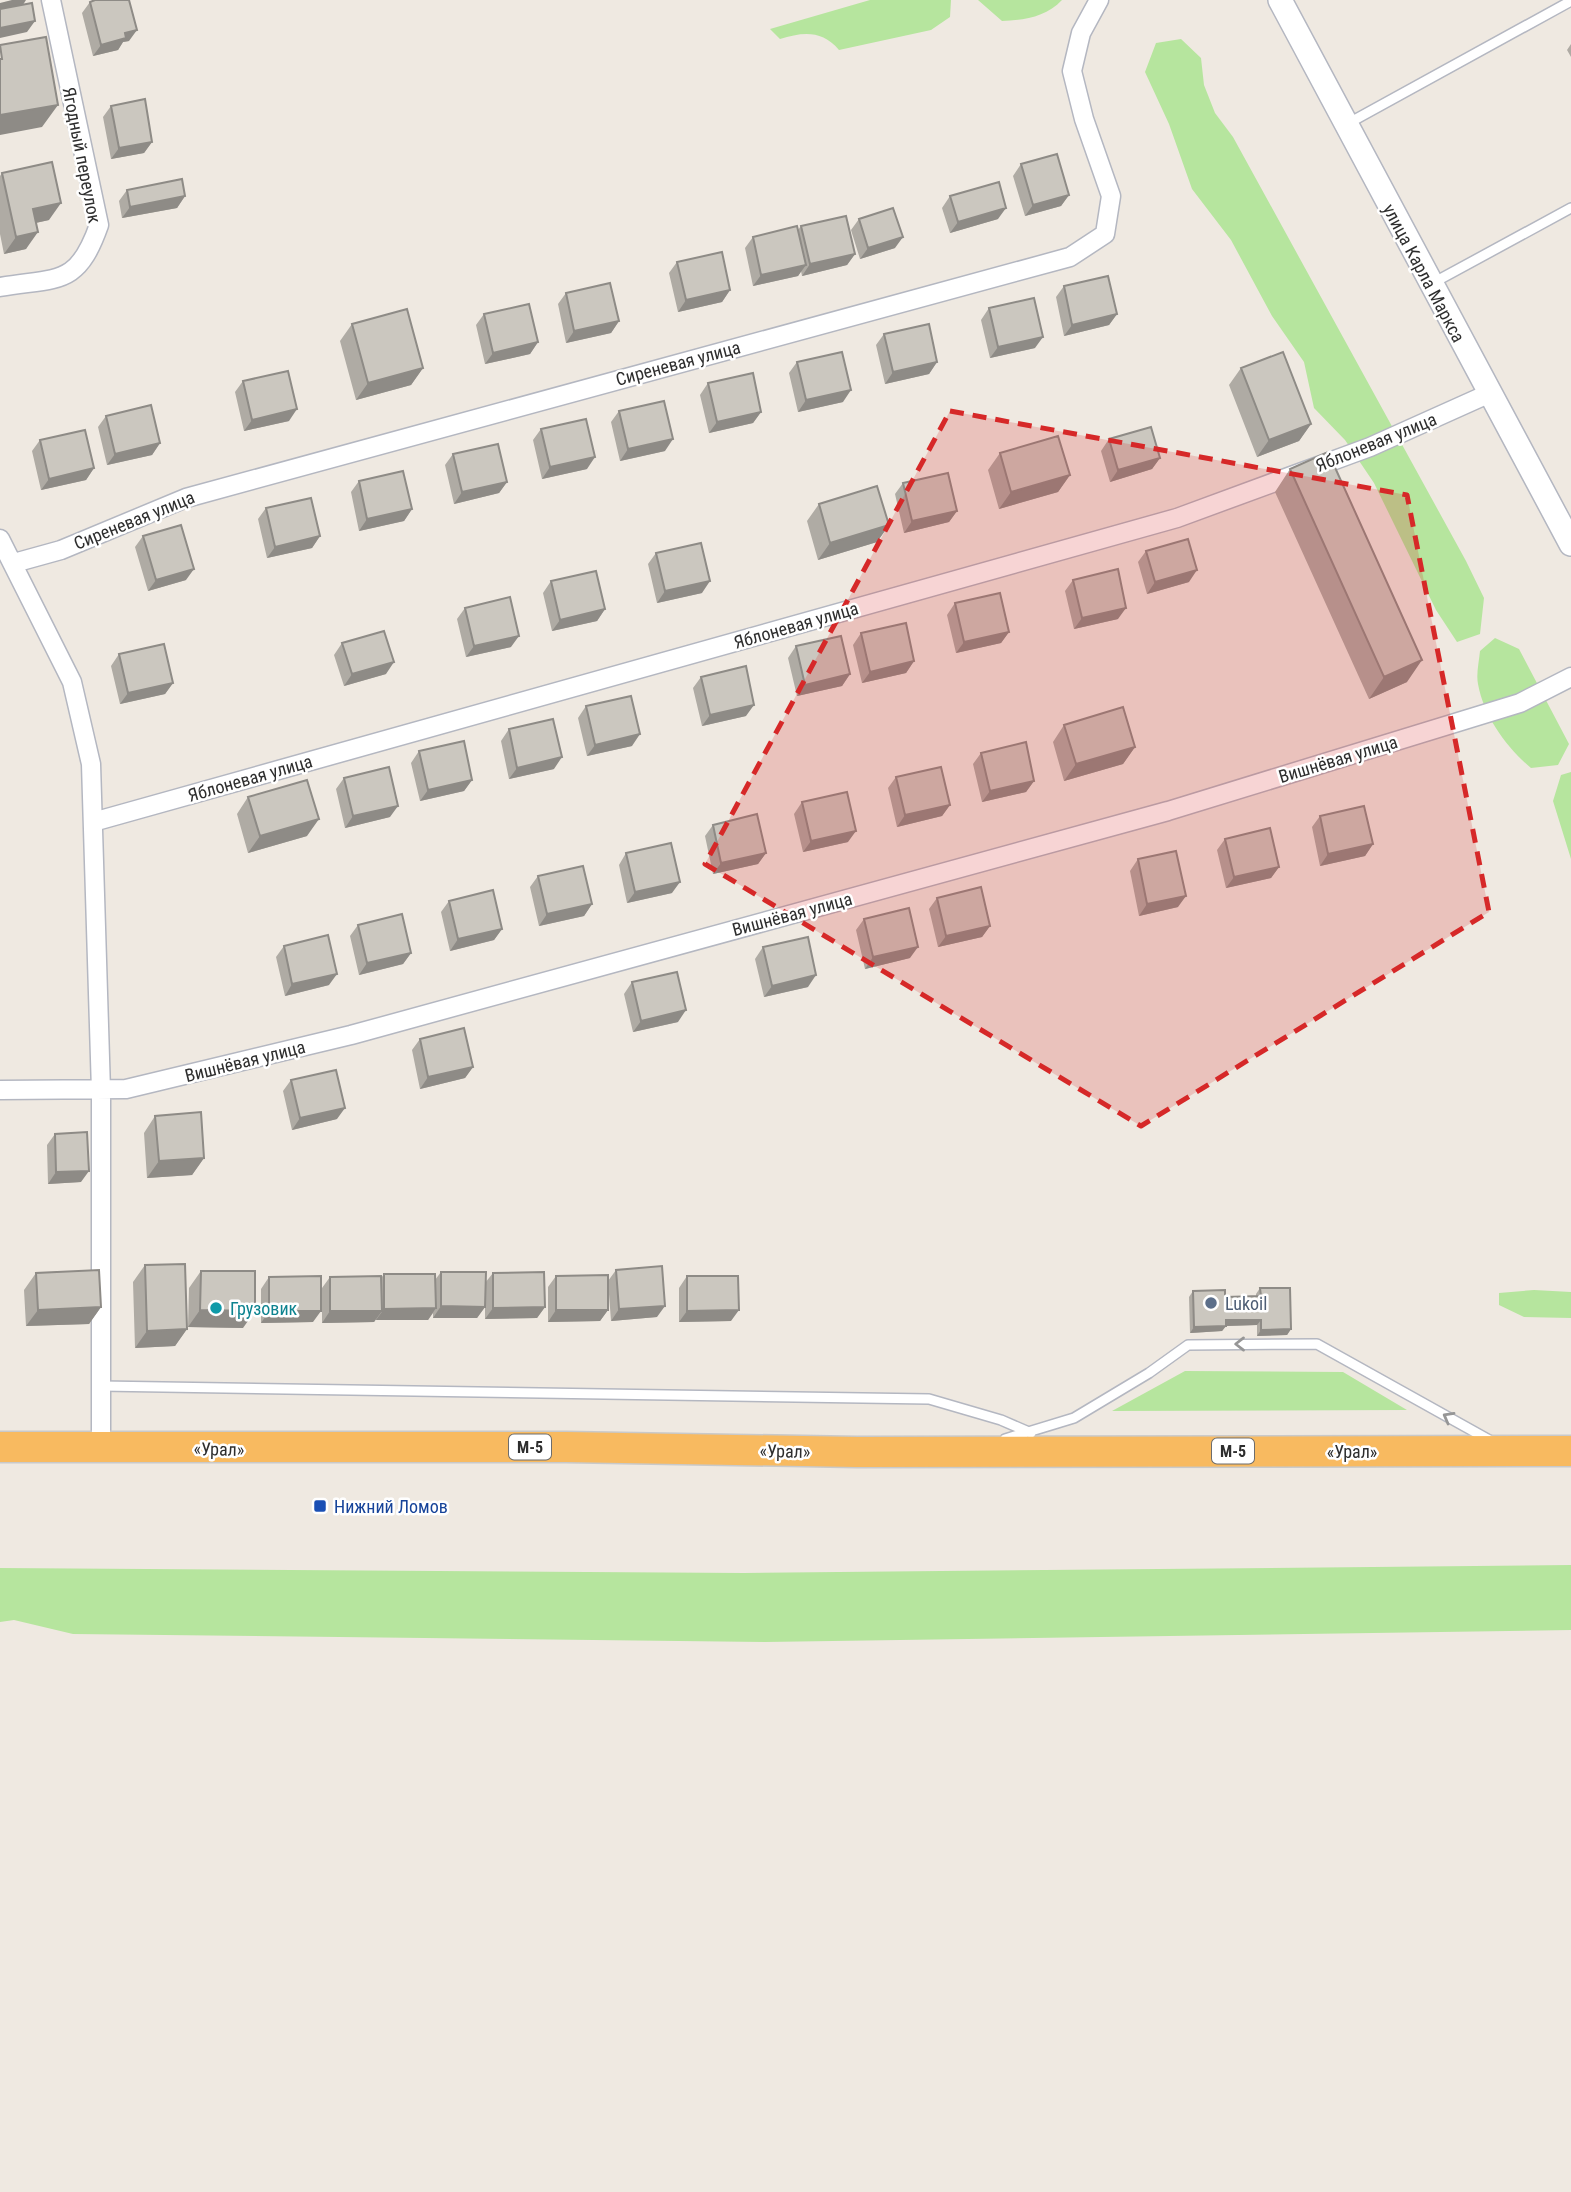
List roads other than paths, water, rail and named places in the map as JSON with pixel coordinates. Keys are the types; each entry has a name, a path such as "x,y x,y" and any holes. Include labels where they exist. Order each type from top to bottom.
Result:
{"highway":[{"name":"«Урал»","path":"0,1447 231,1450 566,1447 857,1452 1571,1451"}],"street":[{"name":"Ягодный переулок","path":"0,287 68,276 88,256 99,225 51,0"},
{"name":"Сиреневая улица","path":"14,563 61,550 186,498 1070,257 1105,233 1111,196 1084,119 1072,71 1081,33 1099,0"},
{"name":"улица Карла Маркса","path":"1280,0 1488,394 1571,544"},
{"name":"Яблоневая улица","path":"93,822 1177,518 1370,447 1488,394"},
{"path":"0,539 72,682 91,764 101,1091 101,1447"},
{"name":"Вишнёвая улица","path":"0,1090 126,1089 351,1035 1168,811 1520,703 1571,677"}],"lane":[{"path":"1346,124 1571,1"},
{"path":"1430,284 1571,208"},
{"path":"959,1451 1031,1433 1074,1418 1149,1373 1188,1345 1317,1344 1508,1450"},
{"path":"101,1387 929,1399 1001,1420 1031,1433"}],"place":[{"name":"Lukoil","path":"1211,1303"},
{"name":"Грузовик","path":"216,1308"},
{"name":"Нижний Ломов","path":"320,1506"}]}
